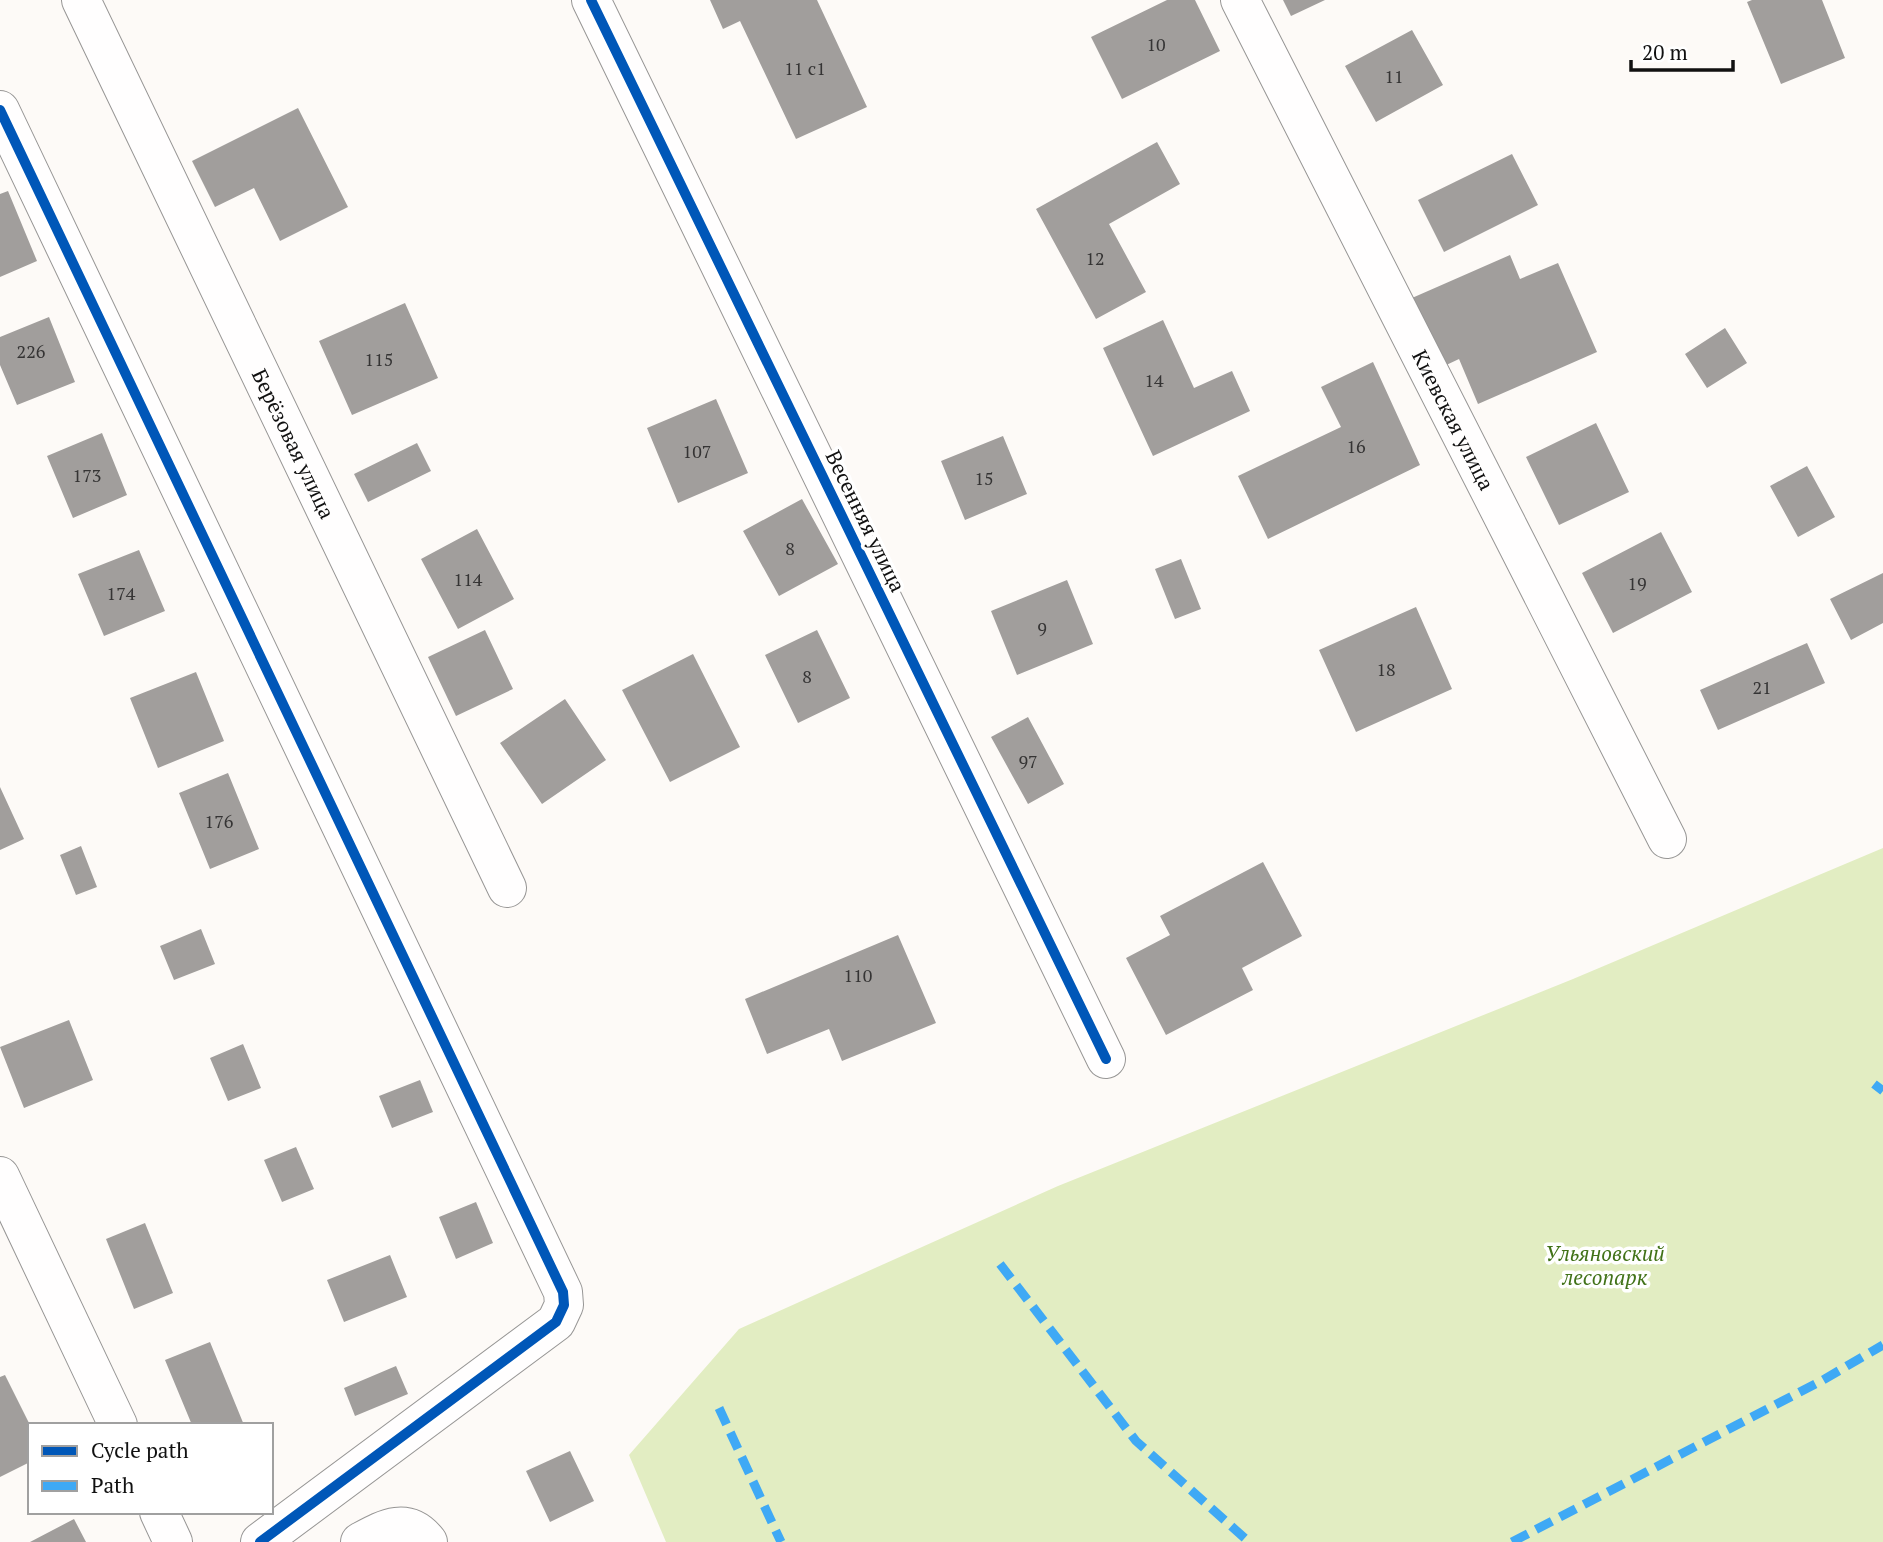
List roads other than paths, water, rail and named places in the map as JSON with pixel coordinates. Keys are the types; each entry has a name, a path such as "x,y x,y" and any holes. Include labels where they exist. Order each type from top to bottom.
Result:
{"street":[{"name":"Берёзовая улица","path":"81,0 507,888"},
{"name":"Весенняя улица","path":"591,0 1106,1059"},
{"name":"Киевская улица","path":"1240,0 1667,839"},
{"path":"0,110 563,1292 564,1306 556,1322 260,1542"},
{"path":"0,1176 117,1423"},
{"path":"160,1514 173,1542"},
{"path":"360,1542 389,1527 408,1526 419,1531 428,1542"}],"park label":[{"name":"Ульяновский лесопарк","path":"1605,1265"}]}
